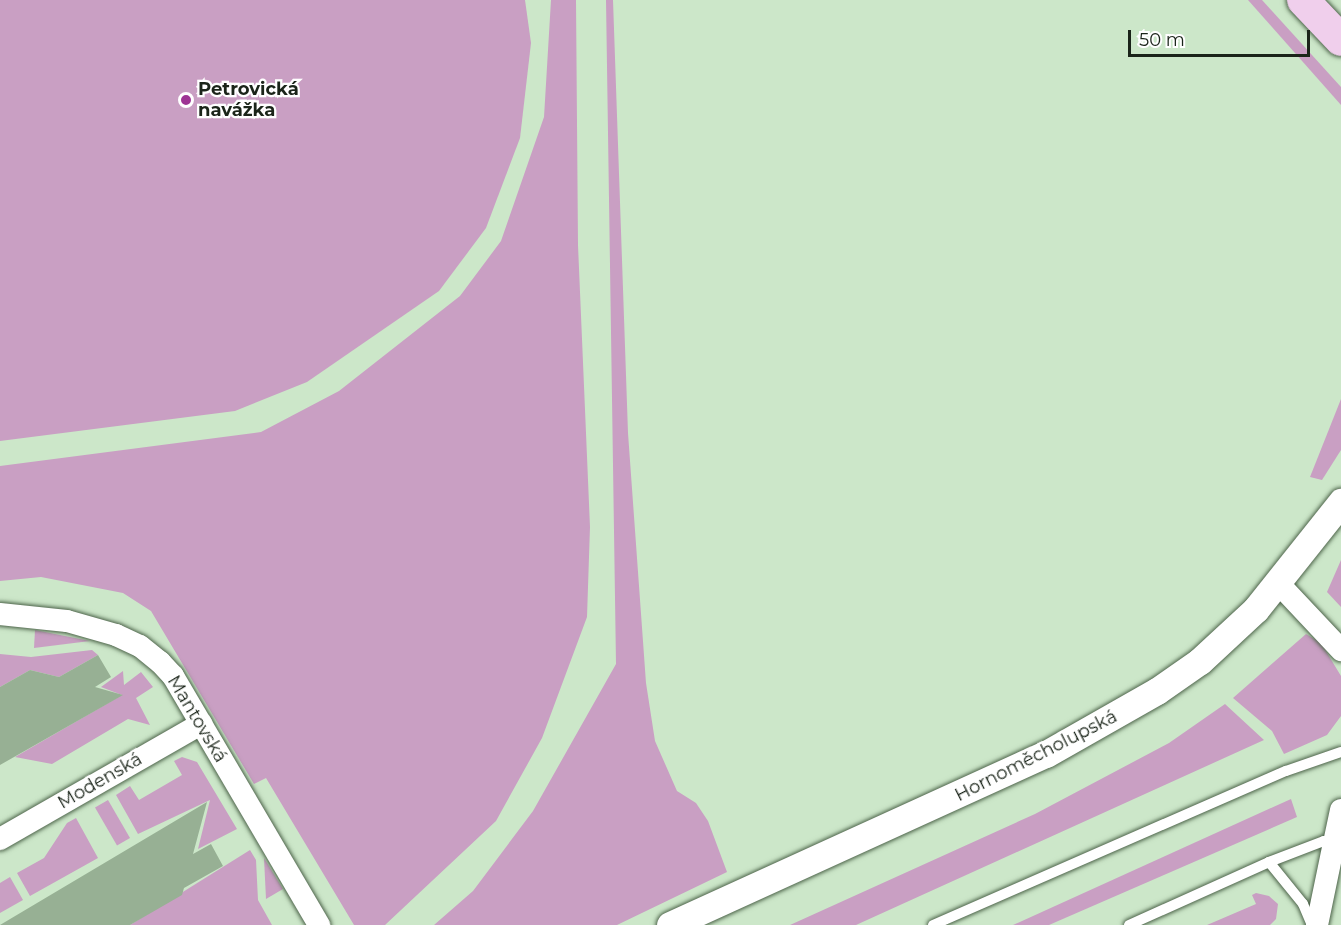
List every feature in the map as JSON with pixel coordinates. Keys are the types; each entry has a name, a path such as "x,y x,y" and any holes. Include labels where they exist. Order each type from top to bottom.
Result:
{"main road":[{"path":"1303,0 1341,40"}],"street":[{"name":"Hornoměcholupská","path":"670,925 1046,754 1111,719 1200,660 1279,584 1341,502"},
{"path":"1279,584 1341,650"},
{"name":"Mantovská","path":"0,614 67,621 140,646 173,676 319,925"},
{"name":"Modenská","path":"0,839 201,724"},
{"path":"1317,925 1337,848 1341,810"}],"lane":[{"path":"933,925 1286,771 1341,752"},
{"path":"1129,925 1269,862 1324,842 1337,848"},
{"path":"1269,862 1303,904 1312,925"}],"shaded area":[{"path":"0,0 525,0 531,43 520,138 486,228 439,291 307,382 235,411 0,441"},
{"path":"551,0 576,0 578,245 590,527 587,617 542,738 496,821 385,925 354,925 266,778 254,784 151,611 123,593 41,577 0,581 0,466 261,432 339,391 460,296 501,241 544,117"},
{"path":"606,0 613,0 628,433 646,683 655,741 677,791 696,803 708,821 727,872 617,925 434,925 473,891 533,811 616,664"},
{"path":"1248,0 1262,0 1341,87 1341,105"},
{"path":"1341,399 1341,450 1322,480 1310,477"},
{"path":"1341,560 1341,607 1327,592"},
{"path":"35,630 90,641 34,648"},
{"path":"1306,634 1321,643 1341,676 1341,716 1327,735 1284,754 1272,731 1233,698"},
{"path":"92,650 98,655 59,677 30,670 0,687 0,654 31,657"},
{"path":"123,671 124,685 141,672 153,687 136,698 150,725 128,719 52,764 15,757 122,695 101,687"},
{"path":"1225,704 1264,740 856,925 790,925 1035,814 1169,743"},
{"path":"182,757 197,762 237,829 198,849 210,800 138,834 116,795 130,786 139,800 182,775 174,761"},
{"path":"1291,799 1297,817 1049,925 1013,925"},
{"path":"108,800 130,838 117,846 95,808"},
{"path":"76,818 98,858 30,896 17,873 44,858 67,823"},
{"path":"250,850 256,860 258,900 272,925 130,925"},
{"path":"264,858 283,889 266,899"},
{"path":"10,877 23,900 0,913 0,883"},
{"path":"1256,893 1269,896 1278,904 1276,919 1270,925 1207,925 1256,904 1252,895"}],"building":[{"path":"98,655 111,677 95,687 123,695 0,765 0,687 30,670 59,677"},
{"path":"207,802 193,854 211,844 223,866 184,888 182,895 130,925 0,925"}],"place":[{"name":"Petrovická navážka","path":"186,100"}]}
